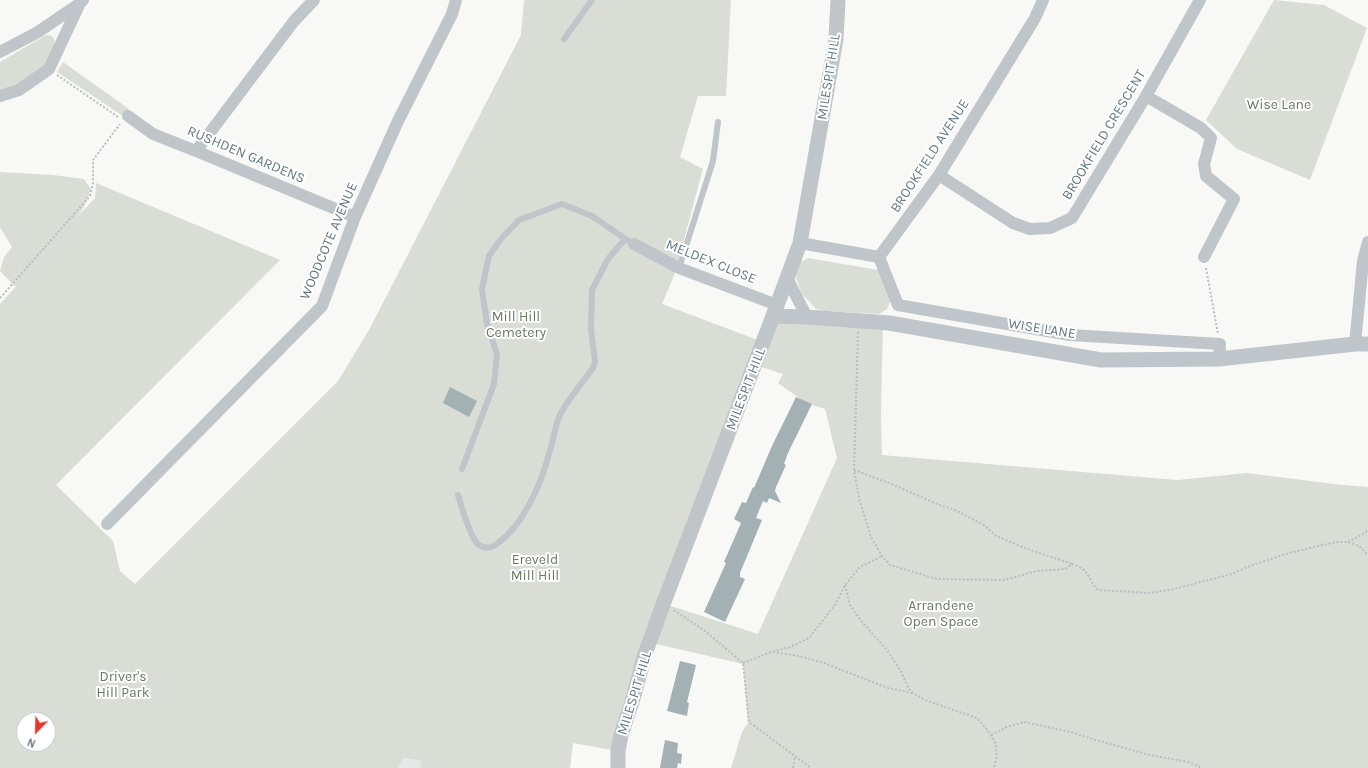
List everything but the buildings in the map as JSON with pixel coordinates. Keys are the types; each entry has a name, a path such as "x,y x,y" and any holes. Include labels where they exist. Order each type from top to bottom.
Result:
{"street":[{"path":"196,150 294,21 314,0"},
{"name":"WOODCOTE AVENUE","path":"107,524 322,306 355,217 398,121 452,14 456,0"},
{"name":"MILESPIT HILL","path":"618,768 618,751 621,735 646,654 664,602 800,242 836,39 838,0"},
{"name":"BROOKFIELD AVENUE","path":"879,257 939,175 1035,18 1043,0"},
{"name":"BROOKFIELD CRESCENT","path":"939,175 1013,223 1030,229 1050,228 1072,218 1146,96 1200,0"},
{"path":"0,52 38,32 82,2"},
{"path":"0,96 19,90 49,69 82,2"},
{"path":"1146,96 1201,128 1211,138 1204,164 1206,176 1234,199 1204,257"},
{"name":"RUSHDEN GARDENS","path":"128,116 153,134 196,150 355,217"},
{"name":"MELDEX CLOSE","path":"629,241 679,268 775,310"},
{"path":"800,242 879,257 898,305 889,323"},
{"path":"1362,344 1363,262 1368,242"},
{"path":"787,278 807,317"},
{"name":"WISE LANE","path":"898,305 1070,335 1219,352"},
{"name":"WISE LANE","path":"775,310 807,317 889,323 1101,360 1362,344"}],"lane":[{"path":"564,39 592,0"},
{"path":"679,268 713,161 718,122"},
{"path":"458,495 474,538 478,545 485,548 493,546 503,540 521,520 538,485 549,456 560,414 593,368 595,362 591,329 592,290 608,259 629,241 592,216 562,204 519,220 500,240 489,256 482,289 487,324 497,354 494,384 462,469"}],"path":[{"path":"49,69 121,119 128,116"},
{"path":"0,298 90,196 93,183 93,160 118,126 128,116"},
{"path":"1204,257 1219,352"},
{"path":"858,321 854,470 858,498 864,518 871,537 882,556 890,565 907,571 937,579 960,580 1004,580 1037,571 1065,569 1072,564"},
{"path":"854,470 894,484 937,504 955,510 984,525 996,536 1025,548 1072,564 1086,571 1093,585 1098,590 1150,593 1180,588 1225,576 1289,553 1336,542 1348,542 1359,546 1368,555"},
{"path":"1348,542 1368,530"},
{"path":"743,663 771,652 790,647 809,638 835,604 845,585 860,568 882,556"},
{"path":"845,585 850,605 861,621 887,650 902,673 908,688 913,693 925,700 977,718 992,735 995,742 997,756 994,768"},
{"path":"664,602 705,631 743,663 749,722 811,768"},
{"path":"771,652 799,656 824,663 888,688 913,693"},
{"path":"992,735 1006,728 1024,722 1071,732 1150,755 1188,762 1202,768"},
{"path":"793,768 795,756"}],"shaded area":[{"path":"368,751 421,761 461,768 368,768"}],"green space":[{"path":"524,0 731,0 726,96 698,96 680,157 703,169 675,273 662,304 763,342 773,316 883,322 881,415 882,455 1177,480 1247,473 1368,487 1368,768 731,768 742,732 748,723 743,664 652,643 665,604 758,634 837,458 825,409 806,403 778,383 783,374 755,365 645,654 621,735 618,751 573,743 570,768 421,768 421,761 403,758 398,768 0,768 0,304 17,285 14,286 0,271 4,257 12,247 0,227 0,172 53,175 84,179 91,189 85,205 78,216 95,198 96,183 280,260 56,485 113,541 120,571 135,584 338,381 369,330 521,35"},
{"name":"Wise Lane","path":"1274,0 1324,5 1367,28 1310,180 1237,149 1206,120"},
{"path":"48,35 52,36 54,44 51,55 43,67 26,82 0,91 0,62"},
{"path":"63,62 129,109 123,116 57,72"},
{"path":"808,258 878,270 889,284 890,302 887,309 879,314 825,311 816,309 802,294 796,278 797,264"}],"park label":[{"name":"Mill Hill Cemetery","path":"516,326"},
{"name":"Ereveld Mill Hill","path":"535,568"},
{"name":"Arrandene Open Space","path":"941,614"},
{"name":"Driver's Hill Park","path":"123,686"}]}
